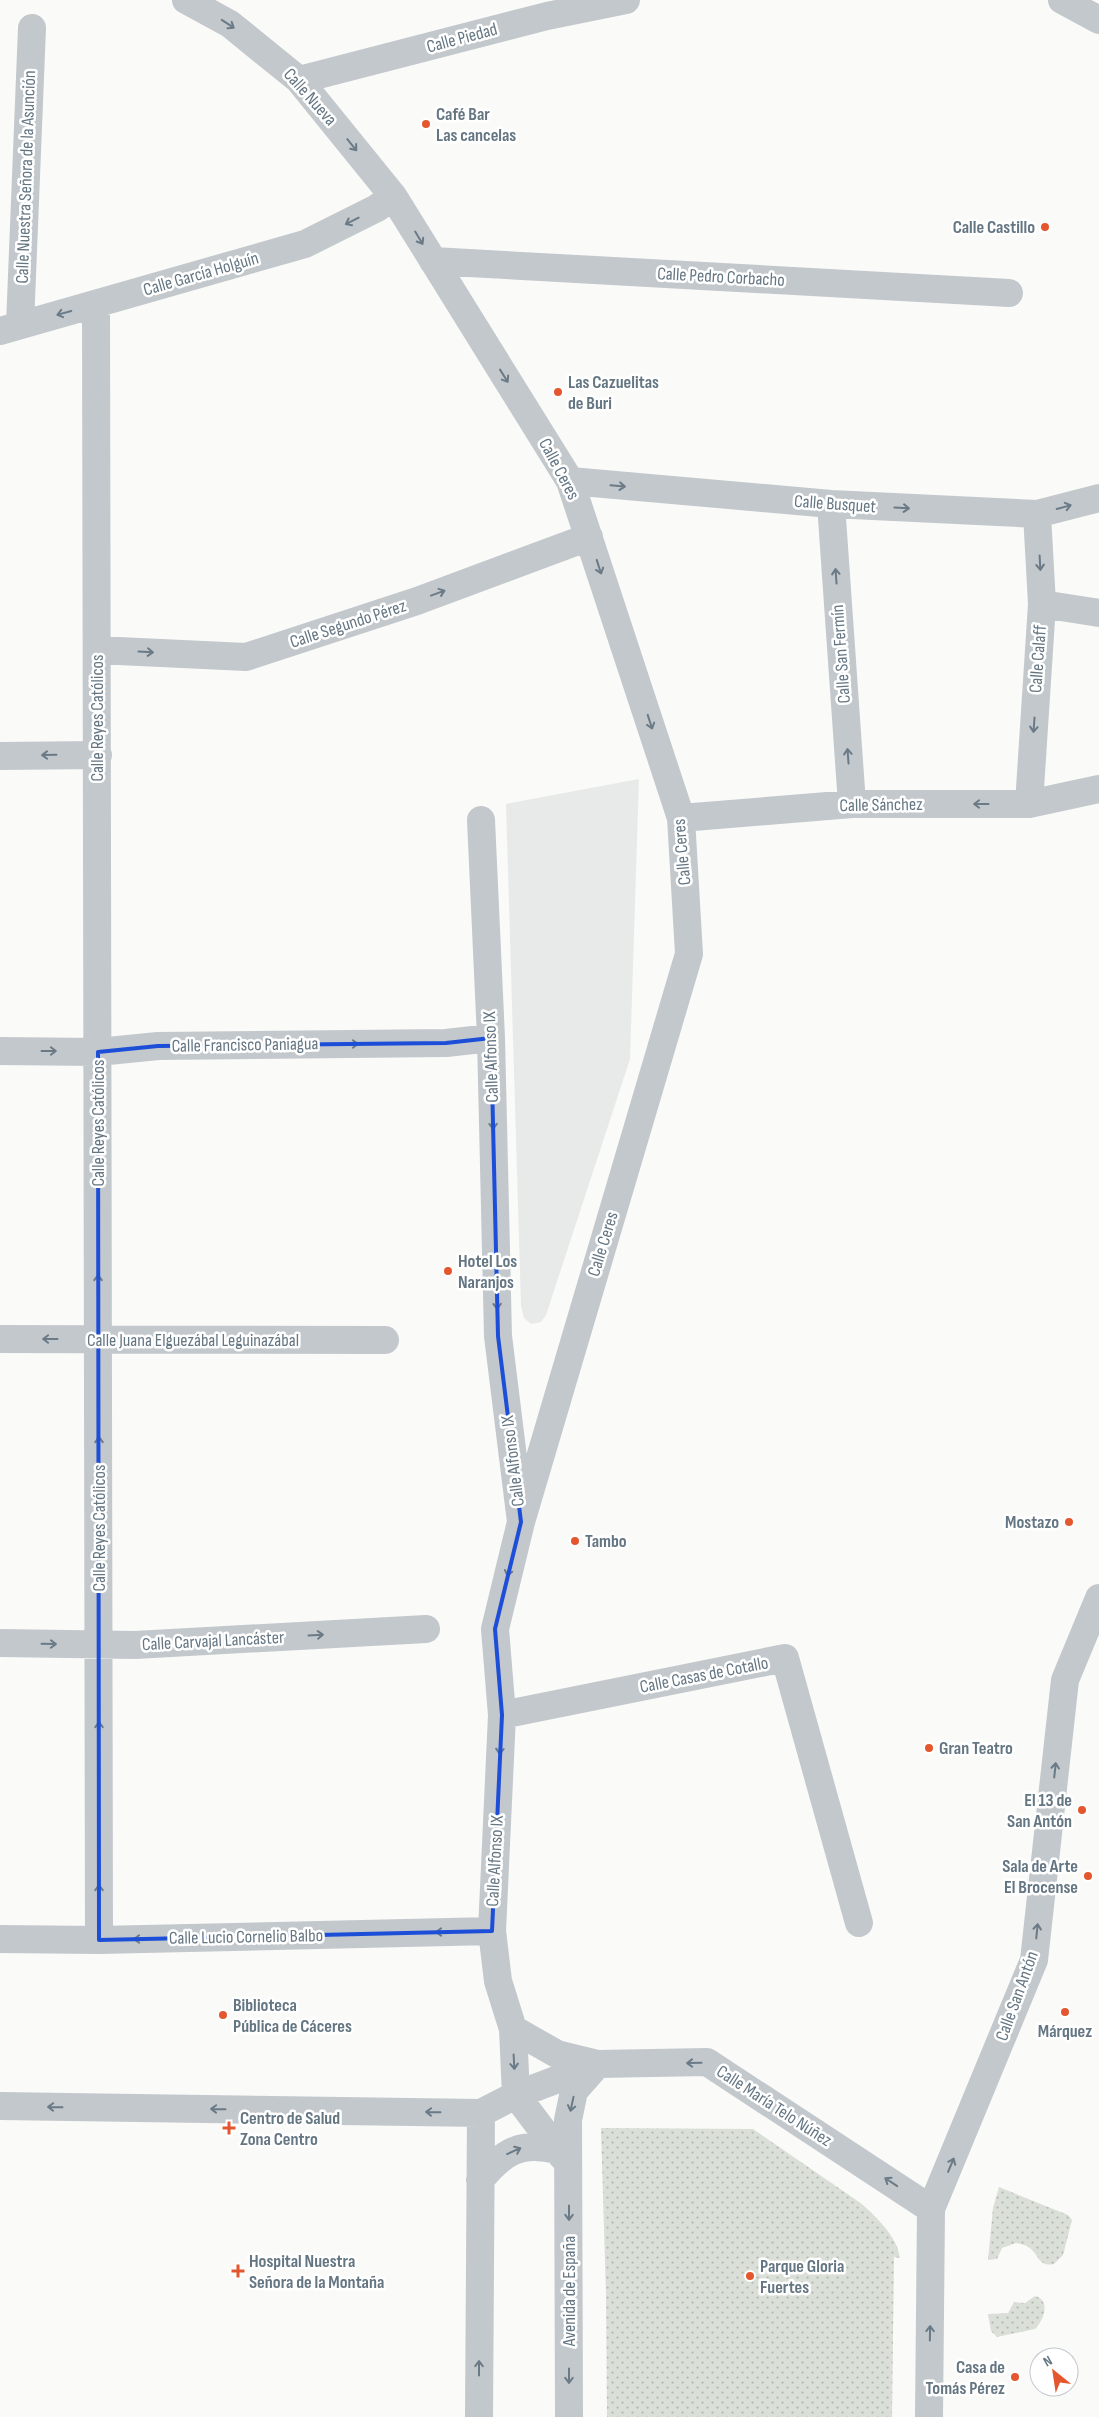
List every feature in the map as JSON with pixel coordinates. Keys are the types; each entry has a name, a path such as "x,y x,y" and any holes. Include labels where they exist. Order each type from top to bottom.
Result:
{"street":[{"name":"Calle Nueva","path":"186,0 230,24 299,80 393,196"},
{"name":"Calle Piedad","path":"299,80 548,8 626,0"},
{"path":"1062,0 1099,20"},
{"name":"Calle Nuestra Señora de la Asunción","path":"10,328 32,28"},
{"name":"Calle García Holguín","path":"10,328 305,244 377,208 393,196"},
{"name":"Calle Ceres","path":"393,196 570,481 681,818 689,954 521,1522"},
{"name":"Calle Pedro Corbacho","path":"433,262 1009,292"},
{"name":"Calle Reyes Católicos","path":"96,304 99,1940"},
{"name":"Calle Busquet","path":"570,481 831,504 1037,514 1099,498"},
{"name":"Calle San Fermín","path":"831,504 852,804"},
{"name":"Calle Calaff","path":"1029,804 1042,604 1037,514"},
{"name":"Calle Segundo Pérez","path":"97,650 246,657 418,600 589,537"},
{"path":"1042,604 1099,614"},
{"path":"0,756 98,755"},
{"name":"Calle Sánchez","path":"681,818 852,804 1029,804 1089,792"},
{"name":"Calle Alfonso IX","path":"481,820 491,1038 498,1336 521,1522 495,1629 502,1715 492,1931 498,1981 513,2029 516,2095"},
{"name":"Calle Francisco Paniagua","path":"0,1051 98,1052 158,1046 446,1043 491,1038"},
{"name":"Calle Juana Elguezábal Leguinazábal","path":"0,1339 385,1340"},
{"name":"Calle San Antón","path":"931,2210 1034,1960 1064,1680 1099,1598"},
{"name":"Calle Carvajal Lancáster","path":"0,1643 135,1645 426,1629"},
{"name":"Calle Casas de Cotallo","path":"502,1715 785,1658 859,1923"},
{"name":"Calle Lucio Cornelio Balbo","path":"0,1939 99,1940 492,1931"},
{"path":"513,2029 557,2054 598,2064"},
{"name":"Calle María Telo Núñez","path":"598,2064 707,2062 931,2210"},
{"path":"0,2106 481,2113 516,2095 598,2064"},
{"name":"Avenida de España","path":"568,2417 563,2157 574,2091 598,2064"},
{"path":"516,2095 563,2157"},
{"path":"479,2417 481,2113"},
{"path":"480,2180 497,2160 519,2148 541,2146 563,2157"},
{"path":"929,2417 931,2210"}],"highlighted area":[{"path":"491,1038 498,1336 521,1522 495,1629 502,1715 492,1931 99,1940 98,1052 158,1046 446,1043"}],"shaded area":[{"path":"639,779 630,1059 546,1315 541,1322 531,1324 524,1318 521,1306 506,804"},
{"name":"Parque Gloria Fuertes","path":"601,2128 753,2129 862,2204 874,2215 891,2235 900,2258 894,2257 892,2417 607,2417 606,2295"},
{"path":"999,2187 1068,2215 1072,2220 1063,2255 1054,2264 1043,2263 1029,2248 1016,2243 1002,2248 997,2259 988,2260 993,2208"},
{"path":"1035,2296 1043,2302 1044,2311 1041,2321 1035,2329 997,2337 991,2331 988,2314 1008,2313 1014,2302 1025,2303"}],"place":[{"name":"Café Bar Las cancelas","path":"426,124"},
{"name":"Calle Castillo","path":"1045,227"},
{"name":"Las Cazuelitas de Buri","path":"558,392"},
{"name":"Hotel Los Naranjos","path":"448,1271"},
{"name":"Mostazo","path":"1069,1522"},
{"name":"Tambo","path":"575,1541"},
{"name":"Gran Teatro","path":"929,1748"},
{"name":"El 13 de San Antón","path":"1082,1810"},
{"name":"Sala de Arte El Brocense","path":"1088,1876"},
{"name":"Márquez","path":"1065,2012"},
{"name":"Biblioteca Pública de Cáceres","path":"223,2015"},
{"name":"Centro de Salud Zona Centro","path":"229,2128"},
{"name":"Hospital Nuestra Señora de la Montaña","path":"238,2271"},
{"name":"Parque Gloria Fuertes","path":"750,2276"},
{"name":"Casa de Tomás Pérez","path":"1015,2377"}]}
